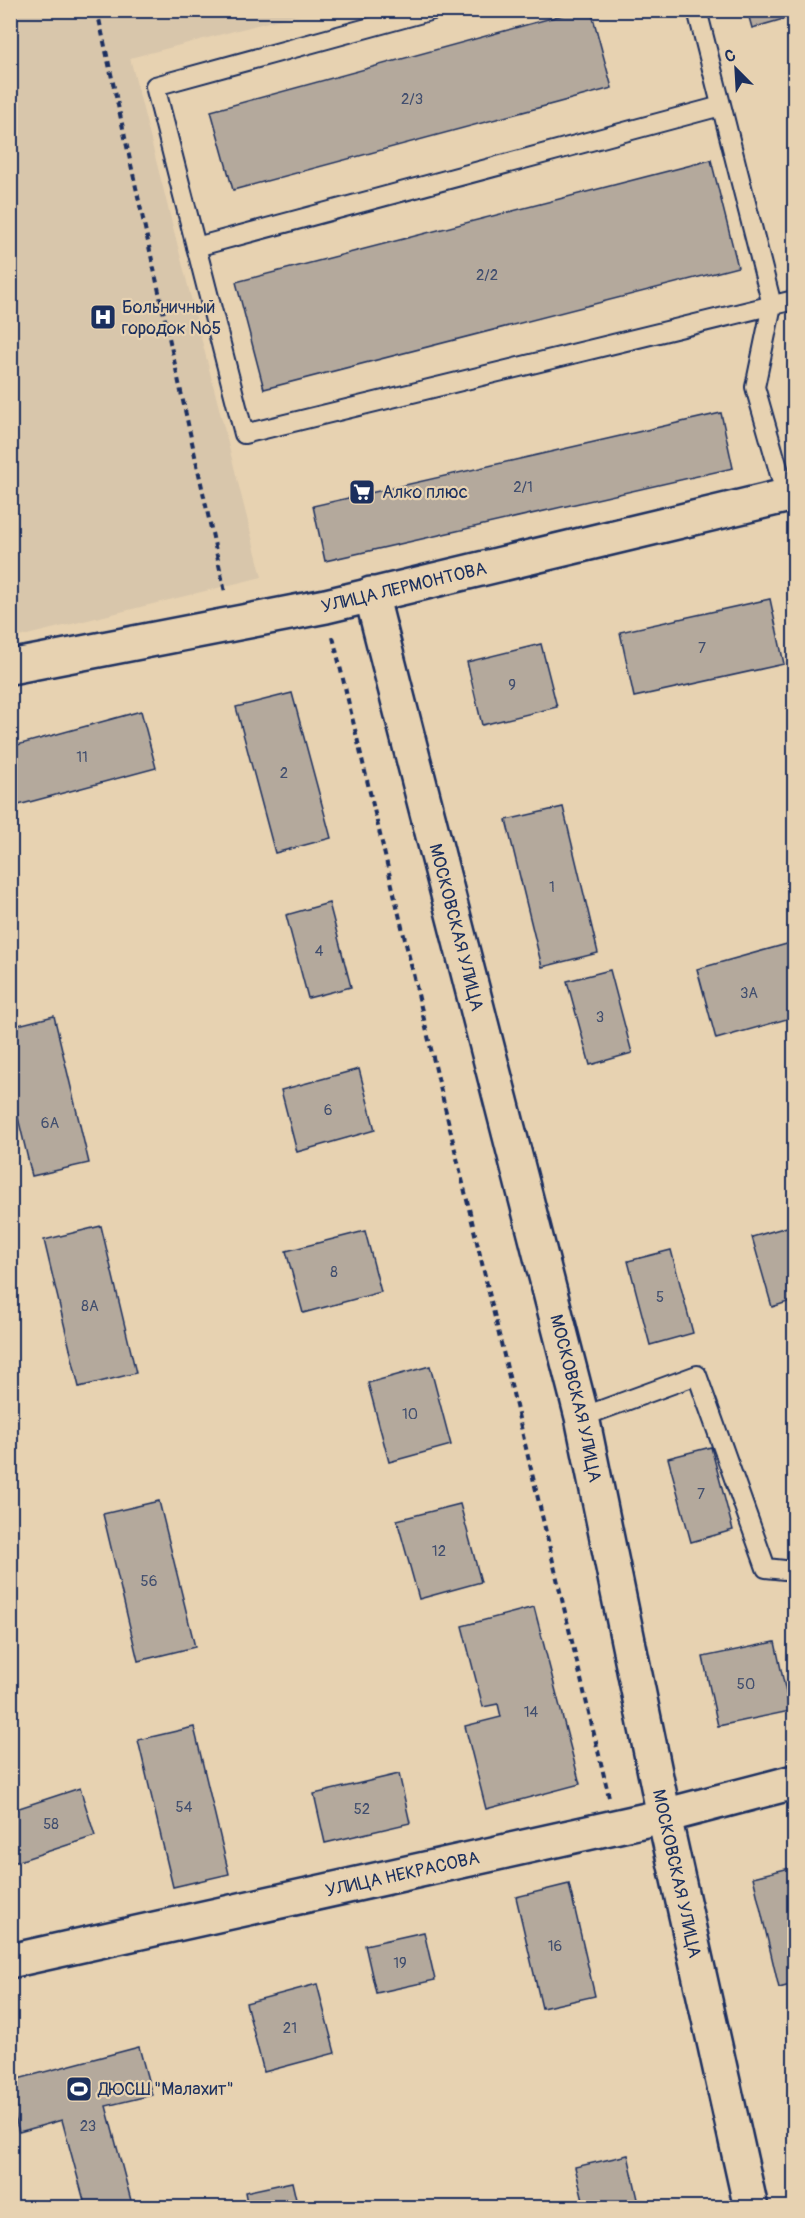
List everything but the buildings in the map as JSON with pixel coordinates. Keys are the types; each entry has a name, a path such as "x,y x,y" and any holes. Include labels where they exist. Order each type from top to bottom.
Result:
{"street":[{"name":"УЛИЦА ЛЕРМОНТОВА","path":"10,668 326,606 790,495"},
{"name":"МОСКОВСКАЯ УЛИЦА","path":"371,594 582,1417 664,1816 751,2208"},
{"name":"УЛИЦА НЕКРАСОВА","path":"10,1961 616,1827 795,1782"}],"lane":[{"path":"433,10 155,86 244,434 795,300"},
{"path":"697,10 772,305 755,387 790,495"},
{"path":"196,247 721,106"},
{"path":"582,1417 697,1375 766,1568 795,1571"}],"path":[{"path":"97,10 233,625"},
{"path":"326,606 616,1827"}],"shaded area":[{"name":"Больничный городок №5","path":"10,11 311,11 130,58 262,577 11,639"}],"place":[{"name":"Больничный городок №5","path":"103,317"},
{"name":"Алко плюс","path":"362,492"},
{"name":"ДЮСШ \"Малахит\"","path":"79,2089"}]}
